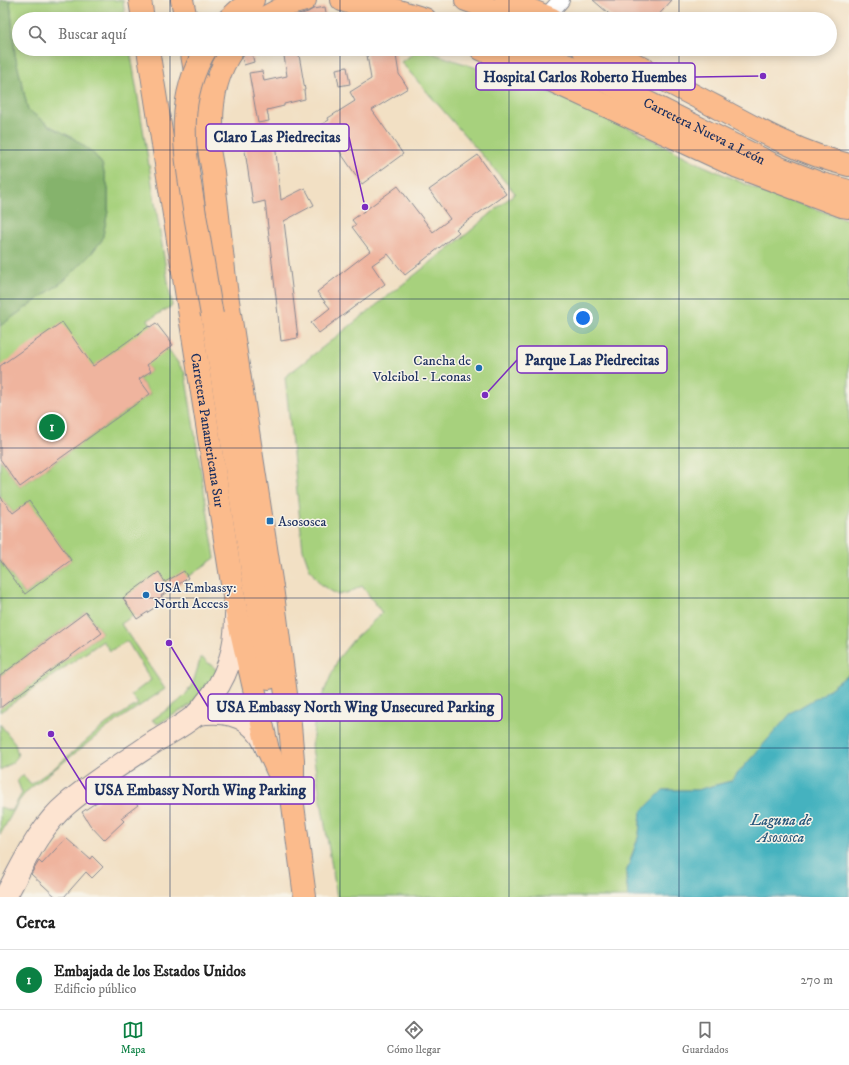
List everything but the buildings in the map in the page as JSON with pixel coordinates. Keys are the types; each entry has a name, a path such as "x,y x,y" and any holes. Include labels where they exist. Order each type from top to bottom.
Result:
{"highway":[{"path":"140,0 142,12"},
{"path":"182,0 185,12"},
{"path":"237,12 253,0"},
{"path":"275,12 290,4 305,0"},
{"path":"342,0 379,12"},
{"path":"362,0 402,12"},
{"path":"466,0 499,12"},
{"path":"506,0 535,12"},
{"name":"Carretera Panamericana Sur","path":"149,56 236,609 268,750 293,805"},
{"name":"Carretera Panamericana Sur","path":"192,56 212,172 228,296 271,585 290,725 293,760 293,805 305,897"},
{"path":"202,56 197,67 190,89 186,110 184,142 268,676 293,805"},
{"path":"212,172 212,109 215,90 221,70 229,56"},
{"path":"497,56 738,167 842,206 849,207"},
{"name":"Carretera Nueva a León","path":"538,56 584,71 780,168 822,184 849,191"},
{"path":"598,56 756,129"},
{"name":"Carretera Nueva a León","path":"620,56 756,129 795,147 833,162 849,166"}],"street":[{"path":"553,12 561,0"},
{"path":"5,897 34,844 49,822 66,805 92,784 197,714 212,696 224,676 232,655 236,632 236,609"},
{"path":"197,714 215,712 232,714 248,722 260,735 268,750"}],"green space":[{"path":"0,0 10,0 12,22 12,56 15,56 28,110 50,126 73,138 93,153 102,164 108,189 108,211 102,240 90,255 65,280 0,326"},
{"path":"10,0 123,0 124,12 12,12 12,22"},
{"path":"15,56 131,56 172,306 148,320 185,373 215,558 121,624 165,689 108,727 27,791 19,801 0,835 0,807 12,811 22,793 17,780 23,775 31,784 53,769 106,724 138,704 131,695 151,680 127,641 110,651 103,641 0,712 0,708 102,633 86,612 0,676 0,560 25,594 71,560 29,502 13,513 2,499 0,501 0,459 20,487 150,394 139,379 151,371 129,341 77,378 0,366 0,326 65,280 90,255 102,240 108,211 108,189 102,164 93,153 73,138 50,126 28,110"},
{"path":"410,56 441,56 543,90 598,112 702,165 761,191 849,220 849,674 823,694 762,747 731,781 697,790 663,790 641,812 639,835 626,873 628,897 337,897 312,748 315,713 338,659 353,640 382,613 362,586 350,592 338,595 321,585 310,570 303,550 285,377 468,233 515,193 401,62"},
{"path":"201,657 217,670 216,681 192,704 158,724 152,720 178,702 186,694 193,683"},
{"path":"0,724 15,743 18,756 13,762 0,770"}],"water":[{"name":"Laguna de Asososca","path":"849,674 849,897 628,897 626,873 639,835 641,812 663,790 697,790 731,781 792,712 823,694"}],"place":[{"name":"Hospital Carlos Roberto Huembes","path":"763,76"},
{"name":"Claro Las Piedrecitas","path":"365,207"},
{"name":"Cancha de Voleibol - Leonas","path":"479,368"},
{"name":"Parque Las Piedrecitas","path":"485,395"},
{"name":"Embajada de los Estados Unidos","path":"52,427"},
{"name":"Asososca","path":"270,521"},
{"name":"USA Embassy: North Access","path":"146,595"},
{"name":"USA Embassy North Wing Unsecured Parking","path":"169,643"},
{"name":"USA Embassy North Wing Parking","path":"51,734"}]}
